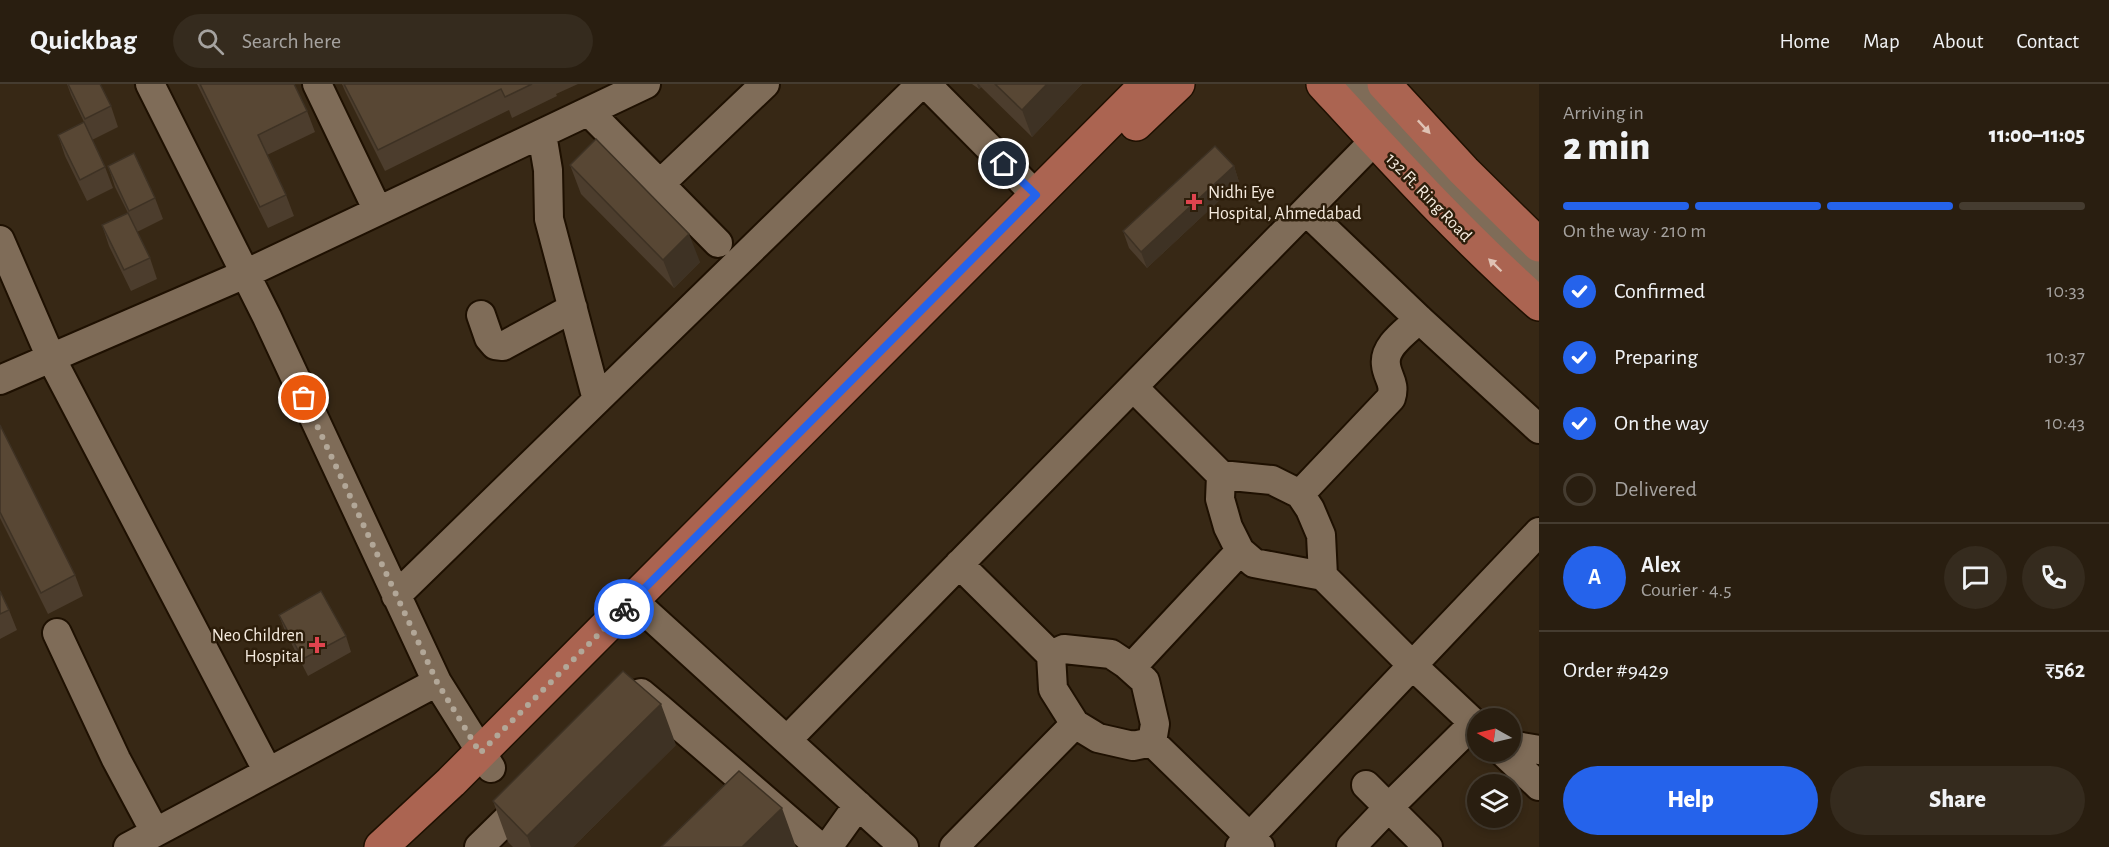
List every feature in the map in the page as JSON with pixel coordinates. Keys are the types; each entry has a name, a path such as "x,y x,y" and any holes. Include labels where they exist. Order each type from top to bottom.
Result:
{"main road":[{"path":"381,847 535,721 639,607 1036,195 1147,84"},
{"path":"639,607 861,400 1104,154 1178,84"},
{"name":"132 Ft. Ring Road","path":"1323,84 1497,267 1539,304"},
{"path":"1384,84 1464,171 1539,245"},
{"path":"414,847 486,760"}],"street":[{"path":"150,84 245,274 437,682 486,760"},
{"path":"317,84 378,211"},
{"path":"0,380 245,274 646,84"},
{"path":"660,184 765,84"},
{"path":"396,596 921,84"},
{"path":"926,84 1036,195"},
{"path":"1351,84 1404,144 1539,277"},
{"path":"589,112 718,243"},
{"path":"542,134 548,170 549,219 597,400"},
{"path":"787,740 1375,140"},
{"path":"1306,211 1419,320 1539,429"},
{"path":"0,240 51,358 268,772"},
{"path":"481,315 489,338 495,345 503,346 573,309"},
{"path":"1300,494 1391,398 1393,391 1386,365 1388,351 1419,320"},
{"path":"1133,387 1221,475 1272,480 1300,494 1310,509 1321,536 1323,576"},
{"path":"1221,475 1220,499 1228,528 1240,551 1254,562 1323,576 1467,717"},
{"path":"1152,742 1250,844 1412,665 1539,532"},
{"path":"1131,668 1240,551"},
{"path":"959,564 1051,655 1053,689 1075,724 1098,738 1133,746 1152,742"},
{"path":"639,607 904,847"},
{"path":"57,633 116,759 155,832"},
{"path":"1051,655 1065,649 1111,654 1131,668 1145,681 1155,724 1152,742"},
{"path":"128,847 437,682"},
{"path":"611,715 628,698 640,693 820,847"},
{"path":"954,847 1075,724"},
{"path":"1351,847 1388,808 1467,733"},
{"path":"1521,747 1539,750"},
{"path":"1514,762 1539,786"},
{"path":"479,847 545,781"},
{"path":"1366,784 1428,847"},
{"path":"828,847 858,805"}],"building":[{"path":"68,84 100,84 111,106 85,119"},
{"path":"200,84 294,84 307,111 258,135 286,195 260,207"},
{"path":"344,84 532,84 505,97 501,89 378,150"},
{"path":"995,84 1047,84 1022,110"},
{"path":"84,122 105,167 80,180 58,135"},
{"path":"596,139 689,234 663,260 570,165"},
{"path":"1215,146 1234,166 1141,252 1123,231"},
{"path":"134,153 155,198 129,211 108,166"},
{"path":"128,213 150,258 124,270 102,225"},
{"path":"0,425 75,575 41,593 0,512"},
{"path":"0,591 9,610 0,614"},
{"path":"321,591 346,636 303,659 279,615"},
{"path":"623,671 661,704 527,836 493,801"},
{"path":"739,771 782,808 742,847 661,847"}],"way so far":[{"path":"304,398 437,682 480,753 624,609"}],"place":[{"name":"Nidhi Eye Hospital, Ahmedabad","path":"1194,202"},
{"name":"Neo Children Hospital","path":"317,645"}],"route":[{"path":"624,609 1036,195 1004,164"}]}
